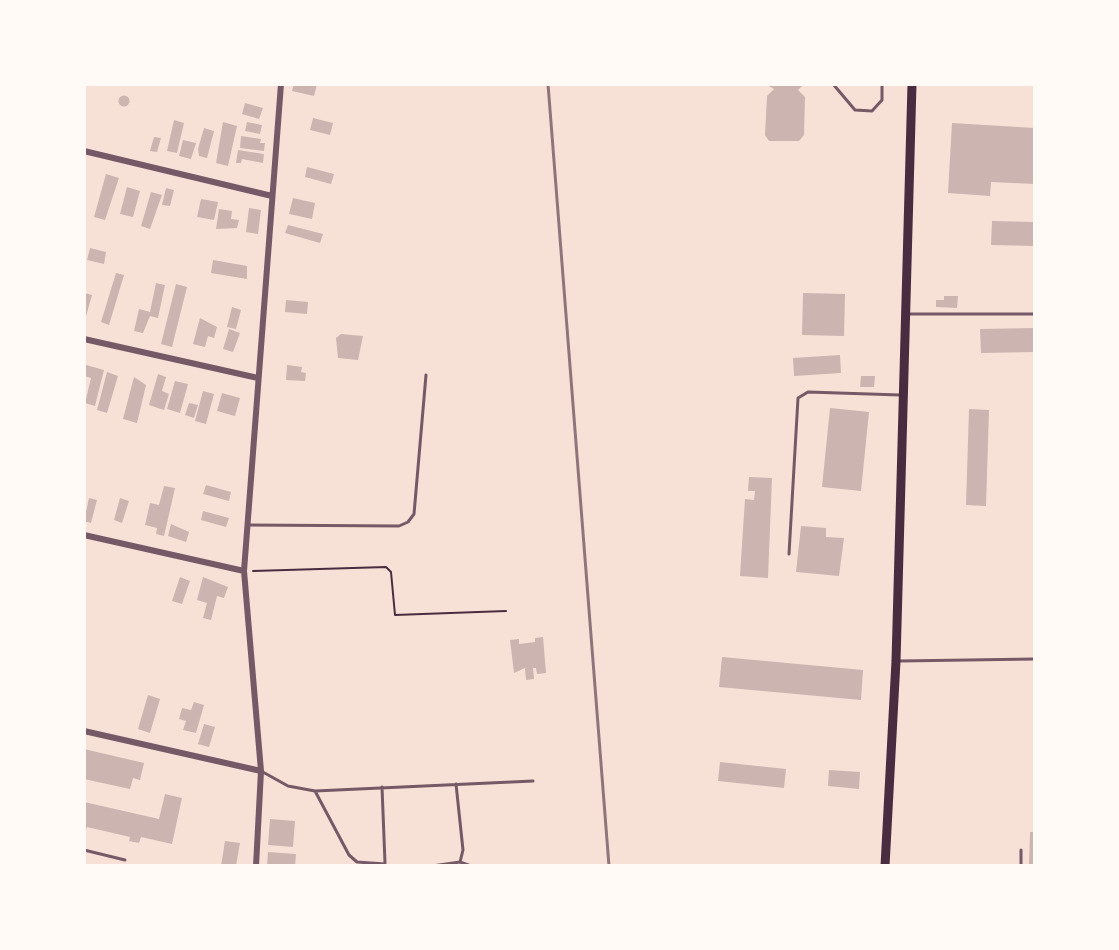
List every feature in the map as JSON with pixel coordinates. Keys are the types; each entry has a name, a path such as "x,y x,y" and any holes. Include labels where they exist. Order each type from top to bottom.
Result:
{"main road":[{"path":"885,866 896,661 908,314 912,84"}],"street":[{"path":"256,866 261,771 244,571 281,84"},
{"path":"84,151 272,196"},
{"path":"84,339 258,378"},
{"path":"84,535 244,571"},
{"path":"84,731 261,771"}],"lane":[{"path":"833,84 855,110 872,111 882,100 882,84"},
{"path":"908,314 1035,314"},
{"path":"247,525 399,526 408,522 414,514 426,375"},
{"path":"789,554 798,398 808,392 904,395"},
{"path":"896,661 1035,659"},
{"path":"261,771 288,786 315,791 533,781"},
{"path":"456,784 463,850 460,862"},
{"path":"315,791 349,855 357,862 385,865 382,787"},
{"path":"84,850 125,860"},
{"path":"1021,850 1021,866"},
{"path":"432,866 460,862 471,866"}],"path":[{"path":"244,571 386,567 391,572 395,615 506,611"}],"building":[{"path":"294,84 317,84 314,96 292,91"},
{"path":"765,84 804,84 798,90 805,97 804,135 799,141 769,141 765,135 767,96 774,89"},
{"path":"124,95 130,101 124,107 118,101"},
{"path":"245,103 263,108 259,119 242,114"},
{"path":"313,118 333,123 330,135 310,130"},
{"path":"174,120 184,123 177,153 167,151"},
{"path":"223,122 237,126 228,166 216,163"},
{"path":"247,122 262,125 260,134 245,131"},
{"path":"952,123 1035,128 1035,184 991,182 990,196 948,193"},
{"path":"204,128 214,131 207,158 199,156 198,149"},
{"path":"241,136 261,139 260,143 265,143 264,151 240,148"},
{"path":"154,137 161,138 157,152 150,151"},
{"path":"183,140 196,143 191,159 179,156"},
{"path":"238,150 264,154 263,163 242,159 241,163 236,163"},
{"path":"307,167 334,174 331,184 305,177"},
{"path":"106,174 119,178 105,220 94,217"},
{"path":"127,187 140,191 133,217 120,214"},
{"path":"166,188 174,190 170,206 162,205"},
{"path":"151,192 162,195 150,229 141,226"},
{"path":"293,198 315,203 312,219 289,214"},
{"path":"201,199 218,202 214,220 197,217"},
{"path":"249,208 261,210 258,234 246,232"},
{"path":"219,209 232,211 231,219 239,220 237,228 216,229"},
{"path":"992,221 1035,222 1035,246 991,245"},
{"path":"288,225 323,234 320,243 285,233"},
{"path":"90,248 106,252 104,264 87,260"},
{"path":"213,260 247,266 247,279 211,273"},
{"path":"116,273 124,275 109,325 101,322"},
{"path":"156,283 165,285 158,318 150,316 143,333 134,331 139,309 150,312"},
{"path":"176,284 187,287 172,347 161,344"},
{"path":"84,293 92,295 85,320 84,320"},
{"path":"803,293 845,294 844,336 802,335"},
{"path":"944,296 958,296 957,308 936,307 936,300 944,300"},
{"path":"286,300 308,302 307,314 285,312"},
{"path":"232,307 241,310 236,329 227,327"},
{"path":"200,318 217,327 214,338 208,336 205,347 193,344"},
{"path":"1035,328 1035,352 981,353 980,329"},
{"path":"229,329 240,333 233,352 223,349"},
{"path":"341,334 363,336 358,360 338,358 336,338"},
{"path":"840,355 841,373 794,376 793,358"},
{"path":"86,365 104,370 95,406 85,403 91,378 84,376"},
{"path":"287,365 302,367 301,372 306,373 305,381 286,380"},
{"path":"107,372 118,376 107,413 97,410"},
{"path":"158,374 166,377 162,391 169,394 164,410 149,405"},
{"path":"861,376 875,376 874,387 860,387"},
{"path":"134,377 146,385 137,423 123,419"},
{"path":"175,381 188,384 180,413 167,409"},
{"path":"203,391 214,394 206,424 195,421"},
{"path":"222,393 240,398 235,416 217,411"},
{"path":"189,403 198,405 194,418 185,415"},
{"path":"830,408 869,412 861,491 822,487"},
{"path":"969,409 989,410 986,506 966,505"},
{"path":"749,477 772,478 768,578 740,576 745,499 754,500 755,491 748,491"},
{"path":"206,485 231,492 229,501 203,494"},
{"path":"164,486 175,488 164,536 156,534 157,528 145,525 150,503 159,505"},
{"path":"89,498 97,500 91,523 84,521"},
{"path":"120,498 129,501 122,523 114,520"},
{"path":"203,511 229,518 226,527 201,520"},
{"path":"171,524 189,532 186,542 168,536"},
{"path":"801,526 826,528 826,537 844,538 839,576 796,572"},
{"path":"180,577 190,581 182,604 172,601"},
{"path":"203,577 228,587 224,598 217,596 211,620 203,618 207,603 197,600"},
{"path":"543,637 546,673 537,674 536,668 533,668 534,679 526,680 525,668 514,673 510,640 519,639 519,644 535,642 535,638"},
{"path":"722,657 863,670 861,700 719,687"},
{"path":"148,695 160,699 150,733 138,729"},
{"path":"194,702 204,705 196,733 183,730 186,721 179,719 182,708 191,710"},
{"path":"204,724 215,727 209,747 198,744"},
{"path":"84,749 144,763 140,780 133,778 130,789 84,779"},
{"path":"720,762 786,769 784,788 718,781"},
{"path":"829,770 860,772 859,789 828,786"},
{"path":"165,794 182,798 172,844 141,837 139,843 129,841 130,837 87,827 84,834 84,802 159,819"},
{"path":"270,819 295,821 293,847 268,845"},
{"path":"1030,832 1035,832 1035,866 1029,866"},
{"path":"225,841 240,843 236,866 221,866"},
{"path":"268,852 296,854 295,866 267,866"}],"railway":[{"path":"548,84 609,866"}]}
